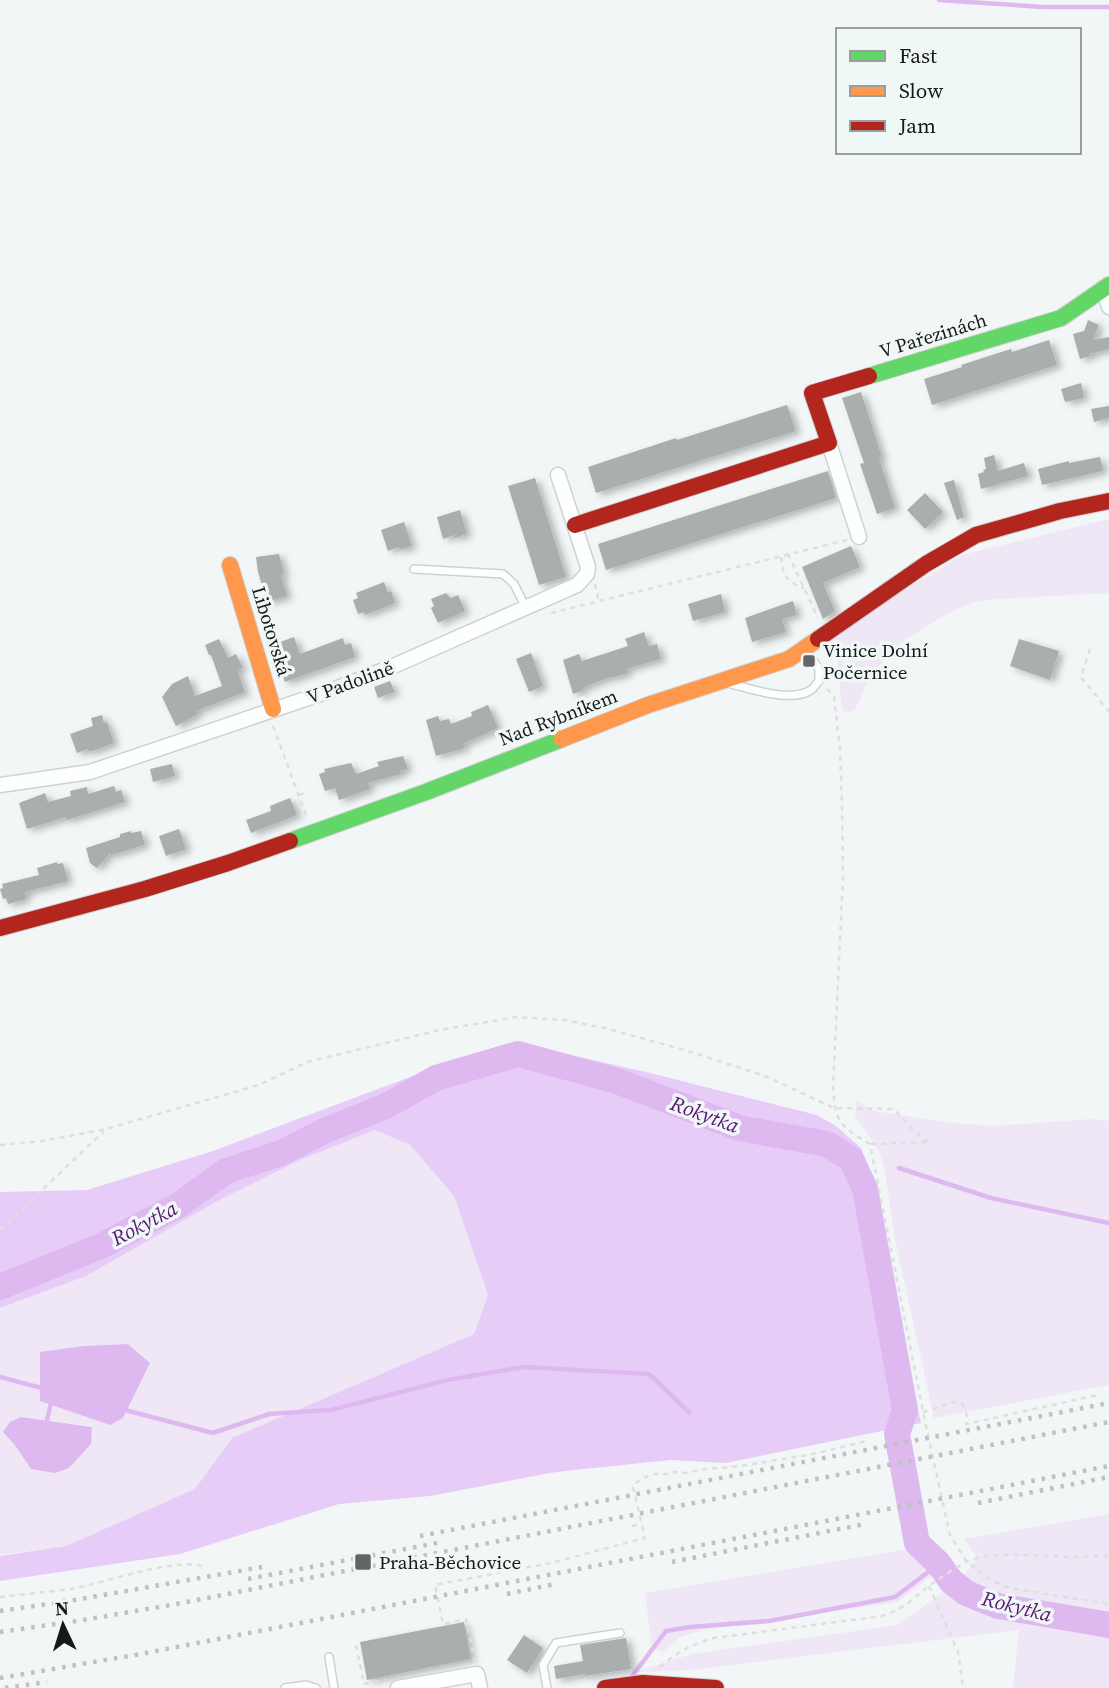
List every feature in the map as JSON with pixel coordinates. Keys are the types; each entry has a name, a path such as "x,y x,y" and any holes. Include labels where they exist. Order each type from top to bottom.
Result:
{"street":[{"path":"1106,286 1109,307"},
{"name":"V Pařezinách","path":"859,537 812,393 1061,318 1106,286"},
{"path":"575,525 830,443"},
{"name":"V Padolině","path":"0,785 89,772 273,716 578,586 587,574 586,560 558,475"},
{"name":"Nad Rybníkem","path":"0,929 157,886 228,863 426,792 648,705 776,665 789,659 926,564 976,535 1059,510 1109,501"},
{"name":"Libotovská","path":"230,565 273,716"},
{"path":"398,1688 477,1674 480,1688"},
{"path":"605,1688 643,1683 716,1688"}],"lane":[{"path":"414,569 503,574 514,584 526,609"},
{"path":"720,681 773,694 794,695 811,691 819,681 818,669 805,648"},
{"path":"547,1688 543,1665 556,1643 620,1633"},
{"path":"330,1657 334,1688"},
{"path":"285,1688 306,1685 316,1688"}],"path":[{"path":"549,613 859,537"},
{"path":"788,554 826,634"},
{"path":"781,556 784,575 798,587 804,588"},
{"path":"595,585 599,601"},
{"path":"1090,649 1081,677 1109,712"},
{"path":"0,1145 43,1141 106,1129 259,1085 307,1062 440,1030 516,1017 564,1020 605,1028 688,1051 765,1076 834,1108 894,1109 928,1142 870,1144 846,1129 834,1108 843,876 842,806 834,695 819,681"},
{"path":"273,716 281,747 312,831"},
{"path":"281,747 289,745"},
{"path":"290,773 298,770"},
{"path":"299,795 307,792"},
{"path":"0,1230 106,1129"},
{"path":"870,1144 950,1535 967,1562 989,1579 1010,1588 1109,1604"},
{"path":"923,1412 955,1402 961,1403 967,1414 966,1424 1098,1395"},
{"path":"475,1663 466,1619 443,1624 435,1585 551,1563 645,1538 633,1487 652,1474 741,1466 813,1454 867,1441"},
{"path":"632,1527 640,1524"},
{"path":"643,1683 671,1657 696,1643 714,1638 896,1612 935,1581 977,1558 1109,1556"},
{"path":"0,1597 76,1588 177,1564 197,1564 205,1567"},
{"path":"929,1586 958,1652 963,1688"}],"shaded area":[{"path":"1109,519 1109,593 995,599 975,602 954,610 906,639 871,673 854,710 847,713 842,709 837,656 831,642 877,607 962,555"},
{"path":"521,1046 642,1071 817,1115 836,1126 862,1149 921,1423 726,1463 671,1460 574,1470 430,1496 339,1504 180,1554 0,1581 0,1556 66,1546 195,1489 232,1438 474,1334 488,1295 454,1196 410,1145 375,1130 300,1160 223,1198 86,1276 0,1308 0,1192 87,1190 213,1151 410,1077 495,1051"},
{"path":"857,1101 874,1111 953,1123 994,1126 1091,1119 1109,1121 1109,1385 934,1418 895,1239 885,1172 879,1151 855,1116"},
{"path":"375,1130 410,1145 454,1196 488,1296 474,1334 232,1438 195,1489 66,1546 0,1555 0,1308 86,1276 222,1198 300,1160","holes":["128,1344 150,1363 84,1346","21,1417 91,1426 92,1427 15,1445 3,1432"]},
{"path":"128,1344 150,1363 123,1418 110,1425 40,1401 40,1352"},
{"path":"21,1417 92,1427 91,1444 69,1468 55,1473 31,1469 3,1432 10,1422"},
{"path":"1109,1514 1109,1688 1013,1688 1019,1630 691,1670 635,1672 692,1654 898,1625 968,1571 977,1558 964,1539"},
{"path":"933,1545 948,1564 897,1602 703,1630 680,1637 663,1652 652,1648 645,1593"}],"building":[{"path":"1088,320 1099,325 1093,340 1109,337 1109,349 1080,359 1073,334 1084,331"},
{"path":"1049,340 1057,365 932,405 924,379 998,353 1011,349 1012,352"},
{"path":"1081,383 1084,398 1065,402 1061,389"},
{"path":"861,392 895,508 877,514 860,464 864,463 842,398"},
{"path":"787,405 796,431 596,493 588,467"},
{"path":"1109,406 1109,418 1094,422 1091,409"},
{"path":"994,455 998,471 1024,463 1028,476 981,489 978,474 986,469 984,458"},
{"path":"1100,457 1103,471 1042,485 1038,469"},
{"path":"828,471 836,498 606,570 598,544"},
{"path":"535,478 566,577 539,585 508,486"},
{"path":"954,480 964,517 957,520 944,483"},
{"path":"925,493 943,512 925,529 907,510"},
{"path":"460,510 467,534 443,539 437,517"},
{"path":"404,522 412,546 388,551 381,530"},
{"path":"851,546 860,567 823,583 835,611 823,619 802,567"},
{"path":"279,554 287,596 267,602 256,557"},
{"path":"384,582 395,603 365,615 364,612 358,614 353,600 358,598 356,593"},
{"path":"446,593 451,598 458,595 465,611 438,623 431,608 434,606 431,599"},
{"path":"721,594 725,612 693,621 688,604"},
{"path":"793,601 797,615 782,619 786,632 752,642 745,618"},
{"path":"644,632 649,646 657,644 661,659 626,669 628,673 610,677 573,694 563,660 579,654 582,661 628,646 625,639"},
{"path":"294,637 300,654 343,638 345,645 351,643 355,657 285,682 276,659 285,656 280,642"},
{"path":"219,639 228,658 236,654 243,668 237,670 245,692 196,711 198,714 176,726 162,697 172,684 188,676 195,696 222,686 205,645"},
{"path":"1019,639 1059,651 1050,680 1010,666"},
{"path":"531,653 543,686 529,692 516,659"},
{"path":"390,681 395,692 378,698 374,687"},
{"path":"488,705 498,728 463,744 465,748 436,756 426,720 438,716 440,721 449,719 451,724 472,716 471,712"},
{"path":"102,715 114,743 89,752 88,749 77,753 70,734 93,726 91,718"},
{"path":"403,756 408,769 400,771 401,774 368,783 370,789 339,800 335,788 325,791 319,774 325,772 324,769 351,763 356,774 379,766 377,762"},
{"path":"172,764 175,776 153,782 150,769"},
{"path":"114,786 116,792 121,790 125,802 27,829 19,803 45,793 48,802 71,796 70,791 87,787 88,794"},
{"path":"290,798 297,815 251,833 246,820 271,811 270,806"},
{"path":"179,829 186,849 166,856 159,836"},
{"path":"131,831 141,831 145,845 111,855 110,853 97,868 90,863 86,848"},
{"path":"57,862 63,863 68,881 25,892 26,899 8,904 6,898 3,899 0,889 3,888 2,884 39,875 37,868"},
{"path":"464,1622 471,1659 367,1680 360,1642"},
{"path":"524,1635 543,1648 527,1673 507,1660"},
{"path":"626,1638 631,1669 556,1679 554,1666 583,1661 580,1645"}],"waterway":[{"path":"939,0 1043,7 1109,7"},
{"name":"Rokytka","path":"0,1287 101,1246 179,1205 226,1171 281,1153 324,1131 386,1106 436,1078 518,1054 617,1081 739,1128 827,1144 851,1159 865,1189 905,1410 897,1434 917,1543 939,1564 951,1581 966,1593 998,1606 1109,1625"},
{"path":"851,1159 863,1159"},
{"path":"899,1168 991,1198 1109,1223"},
{"path":"125,1410 213,1433 269,1414 331,1410 448,1380 524,1367 649,1374 689,1412"},
{"path":"0,1377 45,1389"},
{"path":"46,1424 52,1399"},
{"path":"633,1675 666,1631 769,1621 895,1597 939,1564"}],"railway":[{"path":"420,1536 1109,1403"},
{"path":"0,1632 171,1605 1109,1422"},
{"path":"0,1678 141,1654 1109,1466"},
{"path":"978,1503 1109,1477"},
{"path":"672,1562 865,1524"},
{"path":"248,1579 437,1543"},
{"path":"0,1611 262,1567"},
{"path":"507,1594 555,1584"},
{"path":"5,1688 47,1682"}],"traffic: fast":[{"path":"869,376 1061,318 1109,285"},
{"path":"290,841 562,739"}],"traffic: slow":[{"path":"230,565 273,709"},
{"path":"562,739 648,705 789,659 818,639"}],"traffic: jam":[{"path":"575,525 829,443 812,393 869,376"},
{"path":"818,639 926,564 976,535 1060,511 1109,501"},
{"path":"0,928 145,889 290,841"},
{"path":"605,1688 643,1683 716,1688"}],"place":[{"name":"Vinice Dolní Počernice","path":"809,661"},
{"name":"Praha-Běchovice","path":"363,1562"}]}
